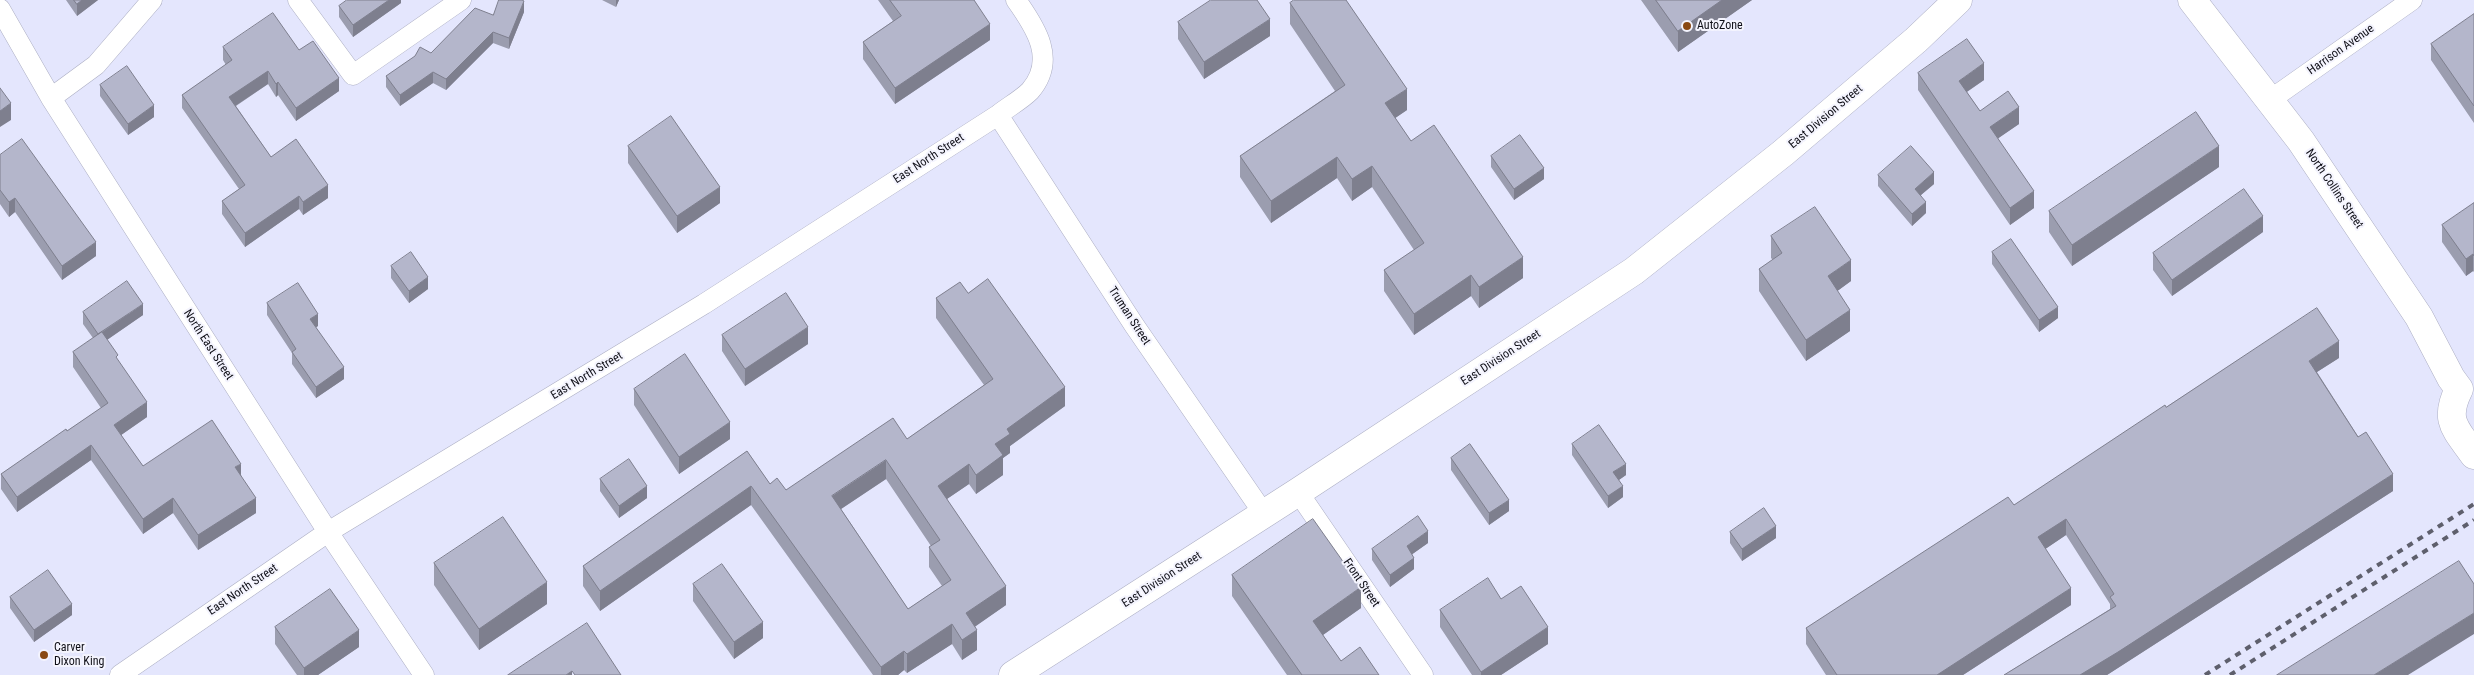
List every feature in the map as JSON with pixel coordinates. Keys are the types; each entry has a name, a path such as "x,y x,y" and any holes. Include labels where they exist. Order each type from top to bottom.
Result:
{"main road":[{"name":"East Division Street","path":"1013,675 1298,492 1634,271 1783,153 1916,40 1958,0"},
{"name":"North Collins Street","path":"2192,0 2306,148 2419,317 2451,378 2467,389 2452,403 2453,423 2474,455"}],"street":[{"path":"50,98 96,64 152,0"},
{"path":"298,0 353,75 460,0"},
{"name":"East North Street","path":"120,675 328,532 704,304 998,115 1030,91 1043,66 1042,46 1033,24 1016,0"},
{"name":"Harrison Avenue","path":"2270,100 2412,0"},
{"name":"North East Street","path":"0,9 50,98 328,532 424,675"},
{"name":"Truman Street","path":"998,115 1134,325 1264,514"},
{"name":"Front Street","path":"1298,492 1424,675"}],"building":[{"path":"74,0 82,0 77,4"},
{"path":"347,0 389,0 353,25 339,6"},
{"path":"499,0 524,1 509,38 493,32 446,79 433,72 400,95 386,76 415,56 420,47 431,53 475,8 493,15"},
{"path":"890,0 974,0 990,24 895,88 863,42 901,16"},
{"path":"1211,0 1257,0 1270,19 1204,62 1178,22"},
{"path":"1294,0 1346,0 1407,89 1385,103 1411,141 1434,125 1523,257 1479,287 1471,275 1414,314 1384,270 1424,243 1372,166 1352,179 1337,157 1271,201 1240,156 1345,85 1290,3"},
{"path":"1656,0 1722,0 1678,31"},
{"path":"273,13 299,50 313,41 339,78 296,108 268,71 229,97 271,157 296,139 328,185 303,202 299,196 245,233 222,201 245,185 182,95 232,60 223,47"},
{"path":"2474,14 2474,106 2431,44"},
{"path":"1967,39 1984,63 1959,81 1980,111 2008,91 2019,107 1990,127 2034,191 2010,208 1918,73"},
{"path":"127,66 154,105 128,124 100,85"},
{"path":"0,88 11,103 0,111"},
{"path":"2196,112 2219,146 2072,245 2049,211"},
{"path":"671,116 720,187 677,216 628,146"},
{"path":"1520,135 1544,168 1514,189 1491,156"},
{"path":"22,139 96,242 62,266 15,198 9,202 0,190 0,155"},
{"path":"1911,146 1934,172 1915,189 1926,202 1912,214 1878,175"},
{"path":"2244,189 2263,216 2172,280 2153,253"},
{"path":"2474,203 2474,256 2473,254 2466,259 2442,225"},
{"path":"1815,207 1851,260 1828,276 1850,310 1806,340 1759,269 1782,253 1771,236"},
{"path":"2011,239 2058,307 2039,320 1992,252"},
{"path":"411,252 428,277 409,291 391,266"},
{"path":"988,279 1065,387 1007,429 1010,434 995,444 1003,455 976,475 969,464 938,486 1006,586 966,613 977,630 962,640 952,624 907,654 904,651 881,667 751,486 600,591 583,566 747,451 770,484 777,478 786,490 893,418 907,439 993,379 936,298 960,282 968,293","holes":["886,460 940,540 929,547 951,580 908,609 832,496"]},
{"path":"127,281 143,304 98,334 83,312"},
{"path":"298,283 318,314 310,319 344,367 316,387 292,352 296,349 267,303"},
{"path":"786,293 808,327 745,369 722,335"},
{"path":"2317,308 2339,341 2309,361 2358,437 2366,432 2393,474 2080,675 2004,675 2116,606 2110,597 2114,594 2066,519 2038,537 2071,588 1937,675 1837,675 1806,628 2008,497 2014,505 2165,405 2166,407"},
{"path":"102,332 118,355 116,357 147,402 114,425 143,466 212,420 241,464 235,467 256,498 198,535 173,498 143,519 91,445 17,497 1,474 66,429 67,431 108,403 73,352"},
{"path":"685,354 730,422 679,457 634,389"},
{"path":"1599,425 1626,464 1613,472 1623,486 1608,496 1572,444"},
{"path":"1470,444 1509,500 1489,513 1451,458"},
{"path":"629,459 647,486 619,506 600,479"},
{"path":"1764,508 1776,526 1742,549 1730,532"},
{"path":"1418,516 1428,531 1407,546 1414,558 1390,575 1372,549"},
{"path":"503,517 547,582 479,629 434,563"},
{"path":"1313,519 1361,587 1313,621 1341,661 1360,647 1379,675 1302,675 1232,575"},
{"path":"2459,561 2474,584 2474,613 2374,675 2277,675"},
{"path":"722,564 763,622 734,642 693,584"},
{"path":"48,570 72,604 34,630 10,597"},
{"path":"1488,578 1501,599 1521,586 1548,627 1481,672 1440,610"},
{"path":"330,589 359,630 304,668 275,627"},
{"path":"587,623 621,675 575,675 572,671 566,675 508,675"}],"railway":[{"path":"2205,675 2474,504"},
{"path":"2230,675 2474,520"}],"place":[{"name":"AutoZone","path":"1687,26"},
{"name":"Carver Dixon King","path":"44,655"}]}
